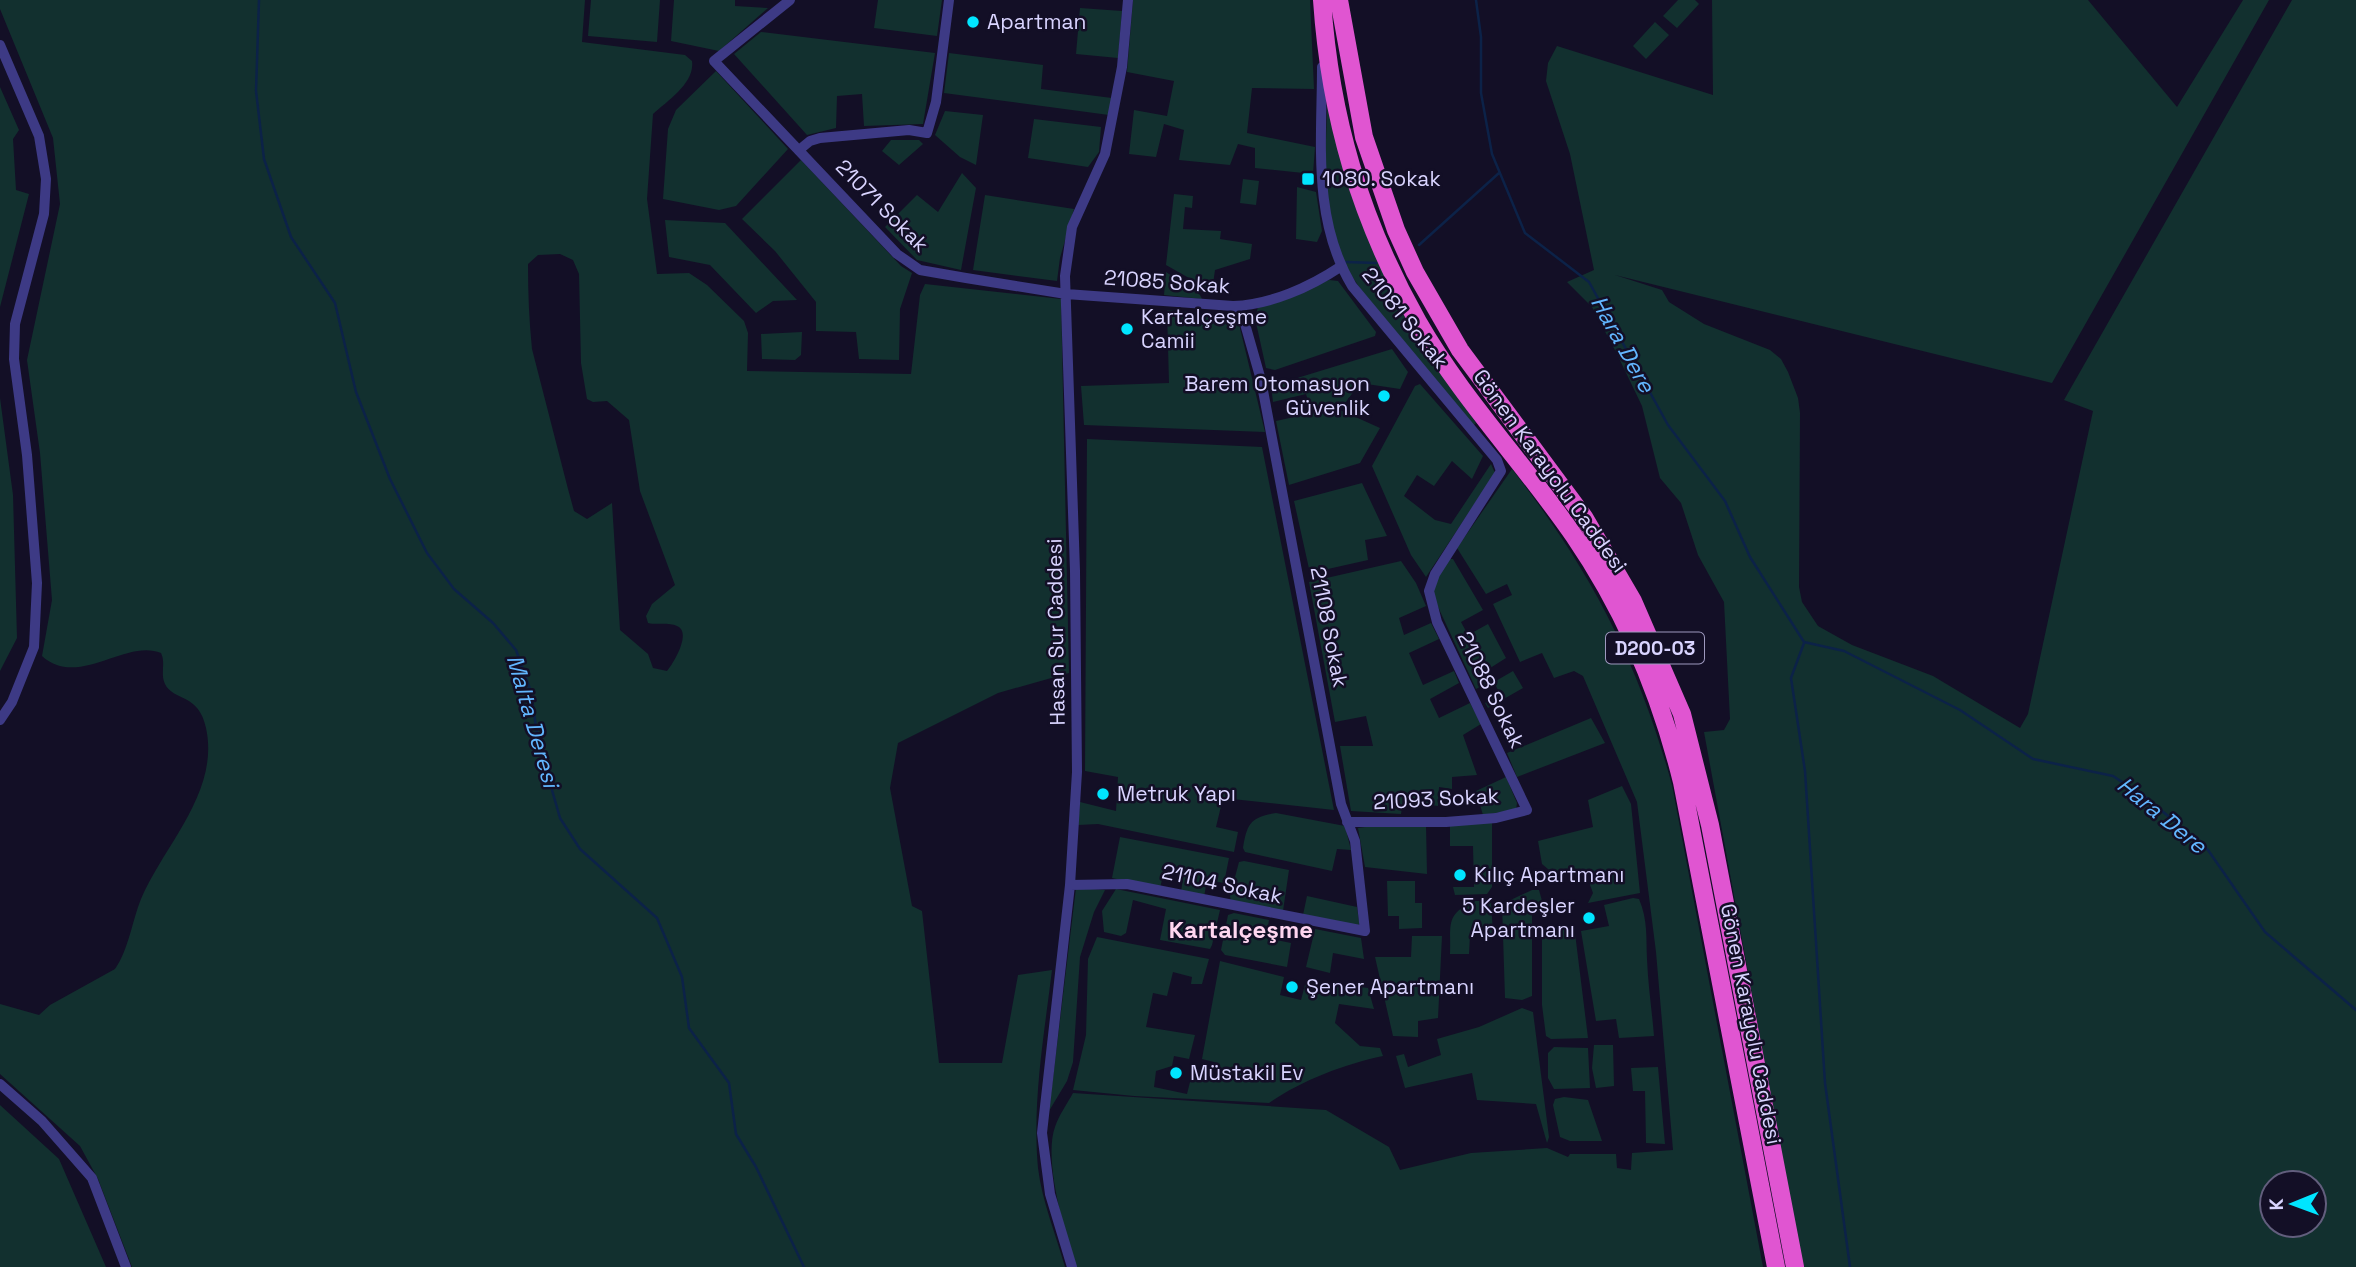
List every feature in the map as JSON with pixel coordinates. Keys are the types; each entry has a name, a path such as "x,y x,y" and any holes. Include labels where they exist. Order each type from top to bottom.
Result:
{"highway":[{"name":"Gönen Karayolu Caddesi","path":"1339,0 1364,137 1396,230 1415,272 1460,350 1591,528 1633,601 1682,714 1710,825 1796,1267"},
{"name":"Gönen Karayolu Caddesi","path":"1322,7 1332,100 1343,146 1398,284 1419,323 1474,407 1573,535 1612,594 1645,663 1668,723 1682,782 1776,1267"}],"street":[{"name":"21071 Sokak","path":"790,0 714,61 897,254 913,266 1066,293"},
{"path":"799,150 810,141 820,138 909,130 927,134 936,102 949,0"},
{"name":"Hasan Sur Caddesi","path":"1072,1267 1050,1194 1042,1133 1070,885 1077,772 1075,571 1065,276 1072,227 1105,154 1122,66 1128,0"},
{"name":"21081 Sokak","path":"1322,7 1322,195 1328,231 1340,267 1394,339 1497,460 1501,475 1430,584"},
{"path":"0,45 39,136 46,179 44,214 15,324 13,359 27,455 36,570 34,647 12,702 0,720"},
{"name":"21085 Sokak","path":"1066,293 1233,306 1252,305 1309,285 1340,267"},
{"name":"21108 Sokak","path":"1248,331 1252,305"},
{"name":"21108 Sokak","path":"1233,306 1248,331 1263,388 1341,804 1355,841 1365,931"},
{"name":"21088 Sokak","path":"1430,584 1430,596 1437,622 1527,810"},
{"name":"21093 Sokak","path":"1347,822 1446,822 1496,818 1527,810"},
{"name":"21104 Sokak","path":"1070,885 1127,884 1365,931"},
{"path":"0,1083 42,1121 92,1178 126,1267"}],"green space":[{"path":"0,0 585,0 582,42 685,55 692,61 692,69 685,84 653,114 647,199 657,274 689,273 707,285 744,321 748,333 747,371 911,374 920,295 925,284 1061,299 1069,673 998,693 898,743 890,788 912,906 922,911 939,1063 1002,1063 1018,975 1052,970 1040,1069 1038,1168 1065,1267 132,1267 98,1179 80,1146 0,1074 0,1004 39,1015 50,1005 115,969 127,944 141,899 198,796 208,752 206,728 198,709 165,684 161,653 147,650 133,652 86,666 71,667 56,665 42,656 52,600 40,453 27,360 60,204 53,138 0,9","holes":["560,254 573,260 579,274 581,363 587,399 593,402 607,401 629,420 640,491 675,585 652,604 646,616 648,623 677,626 683,634 680,648 667,671 653,668 648,654 620,630 612,503 587,519 574,511 532,349 528,264 538,255"]},
{"path":"591,0 660,0 657,42 588,36"},
{"path":"674,0 735,0 735,6 768,8 719,51 671,41"},
{"path":"878,0 942,0 937,36 874,28"},
{"path":"1133,0 1310,0 1314,89 1252,88 1247,133 1315,147 1313,174 1255,168 1255,148 1238,144 1230,165 1179,160 1184,130 1164,124 1156,157 1129,154 1134,110 1167,116 1174,81 1127,72"},
{"path":"1678,0 1695,0 1699,4 1677,28 1663,16"},
{"path":"1712,0 2088,0 2177,107 2243,0 2269,0 2052,383 1615,275 1662,290 1669,302 1704,324 1770,350 1781,359 1798,398 1800,413 1799,587 1802,602 1818,626 1852,645 1933,676 2020,728 2028,714 2093,411 2064,400 2292,0 2356,0 2356,1267 1802,1267 1704,732 1724,730 1730,719 1724,602 1698,555 1681,503 1660,478 1642,406 1617,354 1592,307 1567,282 1594,270 1570,154 1546,81 1548,63 1557,46 1713,95"},
{"path":"1080,8 1122,11 1118,58 1076,54"},
{"path":"1655,22 1669,35 1646,59 1633,46"},
{"path":"761,32 935,53 923,124 864,126 862,94 837,96 836,128 807,135 734,54"},
{"path":"949,53 1043,65 1041,89 1112,98 1109,115 944,93"},
{"path":"716,71 788,149 736,206 719,210 663,199 668,129 676,110"},
{"path":"0,87 19,130 13,139 16,190 29,194 0,307"},
{"path":"1327,100 1411,324 1476,423 1473,426 1373,306 1341,256 1332,233 1327,201"},
{"path":"945,111 983,115 976,165 960,157 935,135"},
{"path":"1034,119 1101,127 1099,152 1088,167 1028,158"},
{"path":"891,140 919,140 923,144 899,165 882,151"},
{"path":"801,160 901,266 912,273 900,309 899,360 859,359 856,332 816,331 816,302 775,251 742,219"},
{"path":"962,173 976,188 961,270 917,260 885,227 917,195 938,212"},
{"path":"1243,179 1259,181 1256,205 1240,203"},
{"path":"1297,187 1316,192 1322,231 1317,242 1296,239"},
{"path":"1174,194 1193,196 1192,208 1185,207 1183,229 1221,231 1220,239 1252,244 1250,259 1215,270 1212,291 1166,265"},
{"path":"985,195 1074,209 1060,258 1057,281 973,270"},
{"path":"665,220 725,223 797,300 773,301 756,313 710,265 669,257"},
{"path":"1166,272 1200,295 1202,299 1164,295"},
{"path":"1329,280 1338,281 1376,332 1375,336 1275,370 1266,368 1255,318 1258,307"},
{"path":"1167,310 1228,315 1239,324 1265,432 1084,425 1081,386 1169,383"},
{"path":"802,332 801,355 795,360 762,359 761,334"},
{"path":"1392,349 1408,372 1400,389 1360,383 1340,410 1380,428 1360,463 1289,485 1276,421 1312,413 1306,394 1273,402 1271,386"},
{"path":"1420,384 1483,456 1472,479 1452,461 1434,486 1417,475 1404,496 1435,520 1451,524 1491,464 1495,473 1426,577 1411,555 1372,466 1415,386"},
{"path":"0,398 13,495 17,638 0,671"},
{"path":"1087,439 1262,447 1334,810 1223,798 1216,827 1238,832 1234,852 1098,824 1078,825 1080,802 1116,811 1118,777 1085,771"},
{"path":"1512,469 1566,544 1609,619 1644,698 1659,740 1672,785 1763,1267 1076,1267 1057,1197 1052,1158 1055,1127 1073,1093 1326,1110 1389,1147 1400,1170 1471,1153 1547,1148 1568,1157 1570,1154 1616,1154 1617,1168 1631,1170 1632,1153 1673,1150 1656,952 1637,802 1583,676 1574,671 1554,678 1542,653 1520,662 1493,604 1512,595 1507,584 1486,594 1457,548"},
{"path":"1362,483 1387,536 1365,540 1368,560 1310,573 1294,501"},
{"path":"1448,559 1453,559 1483,610 1461,622 1468,635 1488,624 1506,658 1487,670 1493,680 1476,689 1433,596 1435,583"},
{"path":"1401,561 1416,583 1426,606 1399,618 1404,635 1431,623 1439,639 1409,653 1423,685 1454,671 1459,683 1430,699 1439,718 1470,703 1481,724 1463,735 1477,775 1452,777 1452,789 1439,787 1438,806 1403,801 1401,814 1351,811 1340,746 1373,746 1366,716 1335,722 1309,582"},
{"path":"1513,671 1523,688 1488,708 1485,703 1500,694 1494,682"},
{"path":"1591,718 1605,743 1517,777 1507,753"},
{"path":"1506,777 1517,803 1516,810 1483,815 1476,791"},
{"path":"1622,786 1631,804 1640,893 1588,903 1593,893 1586,874 1578,872 1555,875 1542,864 1538,841 1593,827 1588,800"},
{"path":"1276,813 1345,826 1351,850 1337,849 1332,871 1245,852 1244,840 1251,823 1260,817"},
{"path":"1492,822 1492,887 1487,894 1455,895 1453,887 1474,887 1473,846 1450,846 1450,824"},
{"path":"1387,824 1426,825 1427,874 1365,867 1358,828"},
{"path":"1120,837 1229,858 1224,883 1207,880 1204,897 1181,892 1184,871 1165,867 1160,888 1112,878"},
{"path":"1239,862 1289,870 1283,911 1231,902 1230,896"},
{"path":"1387,881 1415,881 1415,903 1422,903 1422,928 1399,929 1399,916 1388,916"},
{"path":"1076,888 1105,890 1094,912 1080,957 1073,1062 1067,1081 1049,1111"},
{"path":"1116,889 1220,910 1210,949 1160,940 1166,909 1133,900 1126,933 1121,936 1104,932 1102,911"},
{"path":"1532,890 1539,890 1544,908 1532,914 1532,996 1522,1000 1505,998 1502,904"},
{"path":"1307,896 1357,907 1360,928 1303,915"},
{"path":"1639,899 1645,922 1654,1036 1619,1038 1616,1019 1596,1021 1581,931 1609,926 1604,905"},
{"path":"1475,901 1491,901 1493,934 1470,935 1469,954 1450,954 1450,927 1454,916"},
{"path":"1234,913 1269,920 1266,938 1291,943 1287,967 1225,955 1221,950 1228,915"},
{"path":"1574,925 1588,1038 1551,1039 1546,1036 1542,1005 1542,931"},
{"path":"1315,929 1361,938 1364,959 1333,953 1330,973 1306,967"},
{"path":"1412,936 1442,936 1438,1018 1418,1021 1418,1037 1393,1036 1375,957 1411,957"},
{"path":"1097,937 1209,959 1202,984 1191,984 1192,977 1173,972 1167,996 1153,993 1146,1027 1195,1035 1189,1059 1174,1056 1172,1066 1156,1071 1154,1087 1187,1094 1191,1078 1214,1082 1218,1063 1202,1059 1220,961 1284,977 1280,995 1301,1000 1306,981 1368,988 1374,1009 1339,1004 1335,1023 1360,1046 1380,1048 1383,1056 1324,1074 1269,1103 1073,1090 1086,1035 1088,959"},
{"path":"1522,1008 1533,1012 1549,1137 1547,1143 1536,1104 1477,1100 1472,1073 1405,1088 1396,1056 1404,1054 1408,1067 1441,1055 1437,1039 1479,1027"},
{"path":"1594,1045 1613,1045 1614,1086 1596,1088 1592,1068"},
{"path":"1554,1047 1588,1048 1590,1088 1554,1089 1548,1078 1548,1053"},
{"path":"1658,1067 1665,1144 1646,1143 1645,1091 1633,1091 1631,1068"},
{"path":"1564,1097 1588,1100 1602,1141 1570,1141 1560,1137 1553,1105 1555,1099"},
{"path":"0,1105 59,1159 106,1267 0,1267"}],"waterway":[{"name":"Malta Deresi","path":"259,0 256,91 264,159 291,237 335,303 356,392 390,479 427,553 454,589 493,623 516,650 531,692 538,741 560,818 580,849 657,918 682,977 689,1028 729,1083 736,1134 756,1167 804,1267"},
{"name":"Hara Dere","path":"1476,0 1481,37 1481,93 1492,154 1525,233 1589,282 1668,425 1725,501 1750,557 1804,642 1844,651 1960,710 2033,759 2113,776 2148,799 2208,850 2265,932 2356,1010"},
{"path":"1419,245 1499,173"},
{"path":"1346,262 1376,263"},
{"name":"Hara Dere","path":"1804,643 1791,678 1805,771 1825,1083 1850,1267"}],"place":[{"name":"Apartman","path":"973,22"},
{"name":"1080. Sokak","path":"1308,179"},
{"name":"Kartalçeşme Camii","path":"1127,329"},
{"name":"Barem Otomasyon Güvenlik","path":"1384,396"},
{"name":"Metruk Yapı","path":"1103,794"},
{"name":"Kılıç Apartmanı","path":"1460,875"},
{"name":"5 Kardeşler Apartmanı","path":"1589,918"},
{"name":"Şener Apartmanı","path":"1292,987"},
{"name":"Müstakil Ev","path":"1176,1073"}],"district":[{"name":"Kartalçeşme","path":"1241,930"}]}
